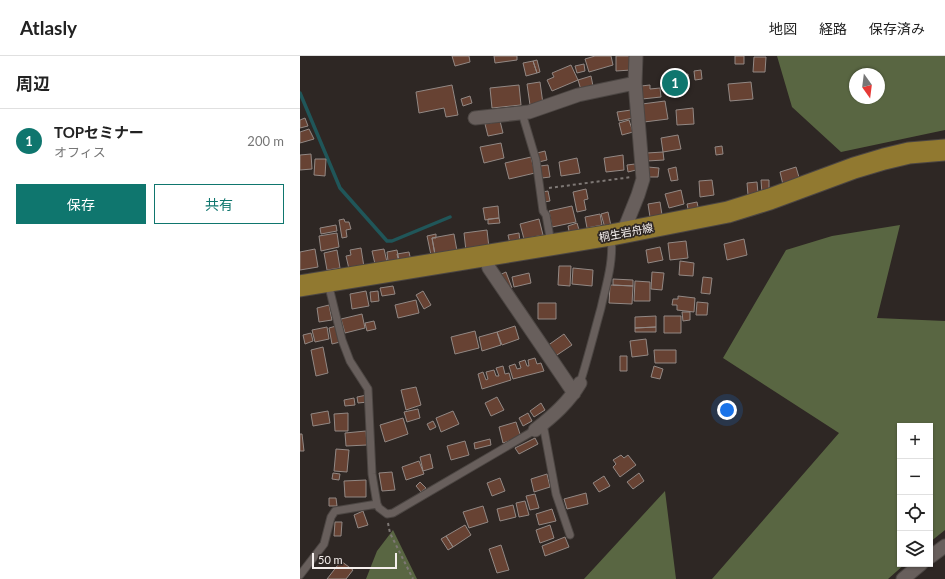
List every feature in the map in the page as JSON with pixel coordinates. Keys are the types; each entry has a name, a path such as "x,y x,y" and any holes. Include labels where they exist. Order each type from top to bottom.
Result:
{"main road":[{"name":"桐生岩舟線","path":"300,286 618,234 735,210 770,199 854,168 884,159 909,153 945,150"}],"street":[{"path":"618,234 626,225 638,195 643,176 635,83 636,56"},
{"path":"475,118 522,113 578,95 635,83"},
{"path":"485,255 489,268 577,388 556,413 539,427"},
{"path":"933,555 945,546"},
{"path":"903,579 917,567"}],"lane":[{"path":"522,113 536,160 543,211 546,215 551,245"},
{"path":"577,388 586,366 610,270 612,245 618,234"},
{"path":"328,281 342,340 350,361 368,389 372,474 379,508 387,514 393,513 539,427 556,494 570,535"},
{"path":"300,575 324,544 331,517 336,511 377,504"}],"path":[{"path":"540,190 643,176"},
{"path":"387,514 390,533 413,579"}],"green space":[{"path":"777,56 945,56 945,130 841,152 792,107"},
{"path":"900,225 877,318 945,321 945,530 933,540 933,423 897,423 897,567 902,567 888,579 712,579 839,433 723,358 786,250 832,236"},
{"path":"665,491 676,579 584,579"},
{"path":"393,530 417,579 366,579 377,551"}],"building":[{"path":"452,56 469,56 470,62 455,66"},
{"path":"494,56 517,56 517,60 495,63"},
{"path":"595,56 611,56 613,65 589,72 585,59"},
{"path":"616,56 631,56 631,70 616,71"},
{"path":"735,56 744,56 744,64 735,64"},
{"path":"754,57 766,57 765,72 753,72"},
{"path":"537,60 540,72 537,73 533,61"},
{"path":"533,61 537,73 526,76 523,63"},
{"path":"584,64 585,71 577,73 575,66"},
{"path":"571,65 578,80 552,91 547,80 554,77 552,73"},
{"path":"701,70 702,79 695,80 694,71"},
{"path":"688,74 689,88 671,91 669,76"},
{"path":"591,76 593,86 581,90 578,80"},
{"path":"540,82 543,104 530,105 527,84"},
{"path":"751,82 753,99 730,101 728,84"},
{"path":"452,85 458,115 446,117 444,108 419,113 416,92"},
{"path":"519,85 521,105 492,108 490,88"},
{"path":"650,85 650,89 660,88 661,97 642,99 641,86"},
{"path":"470,96 472,103 463,106 461,99"},
{"path":"665,101 668,119 644,122 642,104"},
{"path":"693,108 694,124 677,125 676,110"},
{"path":"631,110 633,118 619,121 617,112"},
{"path":"305,118 308,126 300,128 300,120"},
{"path":"629,120 633,132 622,135 619,123"},
{"path":"500,121 503,133 488,136 485,124"},
{"path":"309,129 314,139 300,143 300,132"},
{"path":"678,135 681,149 663,152 661,138"},
{"path":"501,143 504,158 484,163 480,147"},
{"path":"722,146 723,154 716,155 715,147"},
{"path":"545,151 547,160 539,162 537,153"},
{"path":"663,152 664,160 647,161 647,153"},
{"path":"311,154 312,169 300,170 300,155"},
{"path":"623,155 624,170 606,172 604,158"},
{"path":"531,157 535,173 509,179 505,163"},
{"path":"577,158 580,173 561,176 559,162"},
{"path":"315,159 326,159 325,176 314,175"},
{"path":"635,164 636,170 628,172 627,165"},
{"path":"548,165 550,177 542,178 540,166"},
{"path":"648,167 659,168 658,177 648,177"},
{"path":"676,167 678,180 671,181 668,169"},
{"path":"796,167 801,184 784,189 780,172"},
{"path":"712,180 714,195 700,197 699,181"},
{"path":"761,180 769,180 769,193 762,194"},
{"path":"757,182 758,194 748,195 747,183"},
{"path":"586,189 588,199 584,200 586,210 577,212 573,192"},
{"path":"681,190 684,204 669,208 665,194"},
{"path":"548,191 550,201 544,202 542,192"},
{"path":"660,202 662,215 650,217 648,204"},
{"path":"697,202 699,212 689,214 687,204"},
{"path":"498,206 499,218 485,220 483,208"},
{"path":"572,206 576,222 552,227 549,211"},
{"path":"608,212 611,226 605,228 601,214"},
{"path":"600,214 602,225 587,228 585,217"},
{"path":"499,218 500,223 488,224 488,219"},
{"path":"344,219 345,222 349,222 351,229 346,230 347,237 342,238 339,220"},
{"path":"539,219 543,235 524,239 520,224"},
{"path":"577,223 580,233 570,236 568,226"},
{"path":"336,225 337,231 321,234 320,228"},
{"path":"487,230 489,248 466,251 464,233"},
{"path":"337,233 339,247 321,251 319,236"},
{"path":"519,233 520,242 510,244 508,235"},
{"path":"436,234 436,238 432,238 435,254 431,255 427,236"},
{"path":"454,234 457,251 435,255 432,238"},
{"path":"744,239 747,255 727,260 724,244"},
{"path":"686,241 688,258 670,260 668,243"},
{"path":"660,247 663,260 648,263 646,250"},
{"path":"361,248 364,267 349,269 346,256 351,255 350,250"},
{"path":"315,249 318,267 300,270 300,252"},
{"path":"384,249 387,262 375,264 372,251"},
{"path":"337,250 340,268 327,270 324,253"},
{"path":"397,250 399,260 388,261 387,252"},
{"path":"409,252 411,261 399,263 397,254"},
{"path":"680,261 694,263 693,276 679,275"},
{"path":"559,266 571,266 570,286 558,285"},
{"path":"573,268 593,270 592,286 572,284"},
{"path":"506,272 512,288 505,290 497,276"},
{"path":"652,272 664,273 662,290 651,289"},
{"path":"529,273 531,283 514,287 512,277"},
{"path":"703,277 712,278 710,294 701,293"},
{"path":"613,279 633,280 633,286 613,285"},
{"path":"635,281 650,282 650,301 634,301"},
{"path":"610,285 633,286 632,304 609,303"},
{"path":"393,286 395,294 382,296 380,288"},
{"path":"366,291 369,306 352,309 350,294"},
{"path":"378,291 379,301 371,302 370,292"},
{"path":"423,291 431,305 424,309 416,295"},
{"path":"678,296 695,298 694,312 677,310 677,305 672,305 673,299 678,299"},
{"path":"416,300 419,313 398,318 395,305"},
{"path":"697,302 708,303 707,315 696,315"},
{"path":"538,303 556,303 556,319 538,319"},
{"path":"329,305 332,320 319,322 317,308"},
{"path":"682,312 690,312 690,320 683,321"},
{"path":"362,314 365,328 345,333 341,319"},
{"path":"656,316 656,327 635,328 635,317"},
{"path":"664,316 681,316 681,333 664,333"},
{"path":"374,321 376,329 367,331 365,323"},
{"path":"336,326 340,342 332,344 329,328"},
{"path":"515,326 519,339 502,345 497,332"},
{"path":"327,327 329,339 315,342 312,330"},
{"path":"656,327 656,332 635,332 635,328"},
{"path":"475,331 479,348 455,354 451,337"},
{"path":"497,332 501,345 482,351 479,337"},
{"path":"311,333 313,341 305,344 303,335"},
{"path":"564,334 572,345 554,357 547,346"},
{"path":"646,339 648,355 632,357 630,341"},
{"path":"323,347 328,373 316,376 311,350"},
{"path":"654,350 676,350 676,363 655,363"},
{"path":"620,356 627,356 627,371 620,371"},
{"path":"535,358 537,364 541,363 544,371 513,379 509,366 515,364 517,369 521,368 519,362 525,360 527,366 529,366 528,360"},
{"path":"503,366 505,374 509,373 511,380 482,389 478,374 483,372 486,380 488,379 486,372 494,370 496,376 499,376 496,368"},
{"path":"654,366 663,369 660,379 651,377"},
{"path":"416,387 421,405 406,410 401,390"},
{"path":"367,395 368,402 358,403 357,397"},
{"path":"497,397 504,410 491,416 485,403"},
{"path":"354,398 355,405 345,406 344,400"},
{"path":"541,403 545,410 534,417 530,411"},
{"path":"418,409 420,418 407,422 404,412"},
{"path":"328,411 330,423 313,426 311,414"},
{"path":"453,411 459,424 441,432 436,418"},
{"path":"348,413 348,431 335,431 334,414"},
{"path":"528,413 532,421 523,426 519,418"},
{"path":"403,418 408,434 385,442 380,425"},
{"path":"433,421 436,427 430,430 427,424"},
{"path":"516,422 521,437 503,443 499,427"},
{"path":"366,431 367,445 346,446 345,433"},
{"path":"300,434 302,434 304,451 300,451"},
{"path":"535,438 538,444 519,454 515,448"},
{"path":"490,439 491,445 475,449 474,443"},
{"path":"465,441 469,455 451,460 447,446"},
{"path":"336,449 349,450 347,472 334,471"},
{"path":"430,454 433,468 423,471 420,457"},
{"path":"621,455 624,458 628,455 636,465 620,477 613,467 616,464 613,460"},
{"path":"419,461 424,474 406,480 402,467"},
{"path":"392,472 395,490 382,491 379,473"},
{"path":"333,473 340,474 339,480 332,479"},
{"path":"639,473 644,481 633,489 627,482"},
{"path":"547,474 550,487 534,492 531,479"},
{"path":"604,476 610,486 599,492 593,483"},
{"path":"500,478 505,491 492,496 487,483"},
{"path":"366,480 366,497 345,497 344,481"},
{"path":"420,482 426,488 421,492 416,486"},
{"path":"586,493 588,504 567,509 564,499"},
{"path":"535,494 539,508 530,510 526,496"},
{"path":"329,498 336,498 337,506 329,506"},
{"path":"525,501 529,515 519,517 516,503"},
{"path":"513,505 516,517 500,521 497,509"},
{"path":"483,506 488,522 469,528 463,512"},
{"path":"552,509 556,521 539,525 536,514"},
{"path":"363,511 368,525 358,528 354,515"},
{"path":"335,522 342,522 341,536 334,536"},
{"path":"465,525 471,535 453,547 446,536"},
{"path":"550,525 554,538 540,543 536,530"},
{"path":"446,536 453,547 448,550 441,539"},
{"path":"565,537 569,547 545,556 542,546"},
{"path":"501,545 509,570 497,573 489,549"},
{"path":"341,561 353,570 346,579 327,579"}],"waterway":[{"path":"300,93 340,188 387,241 392,241 450,217"}],"place":[{"name":"TOPセミナー","path":"675,83"}]}
